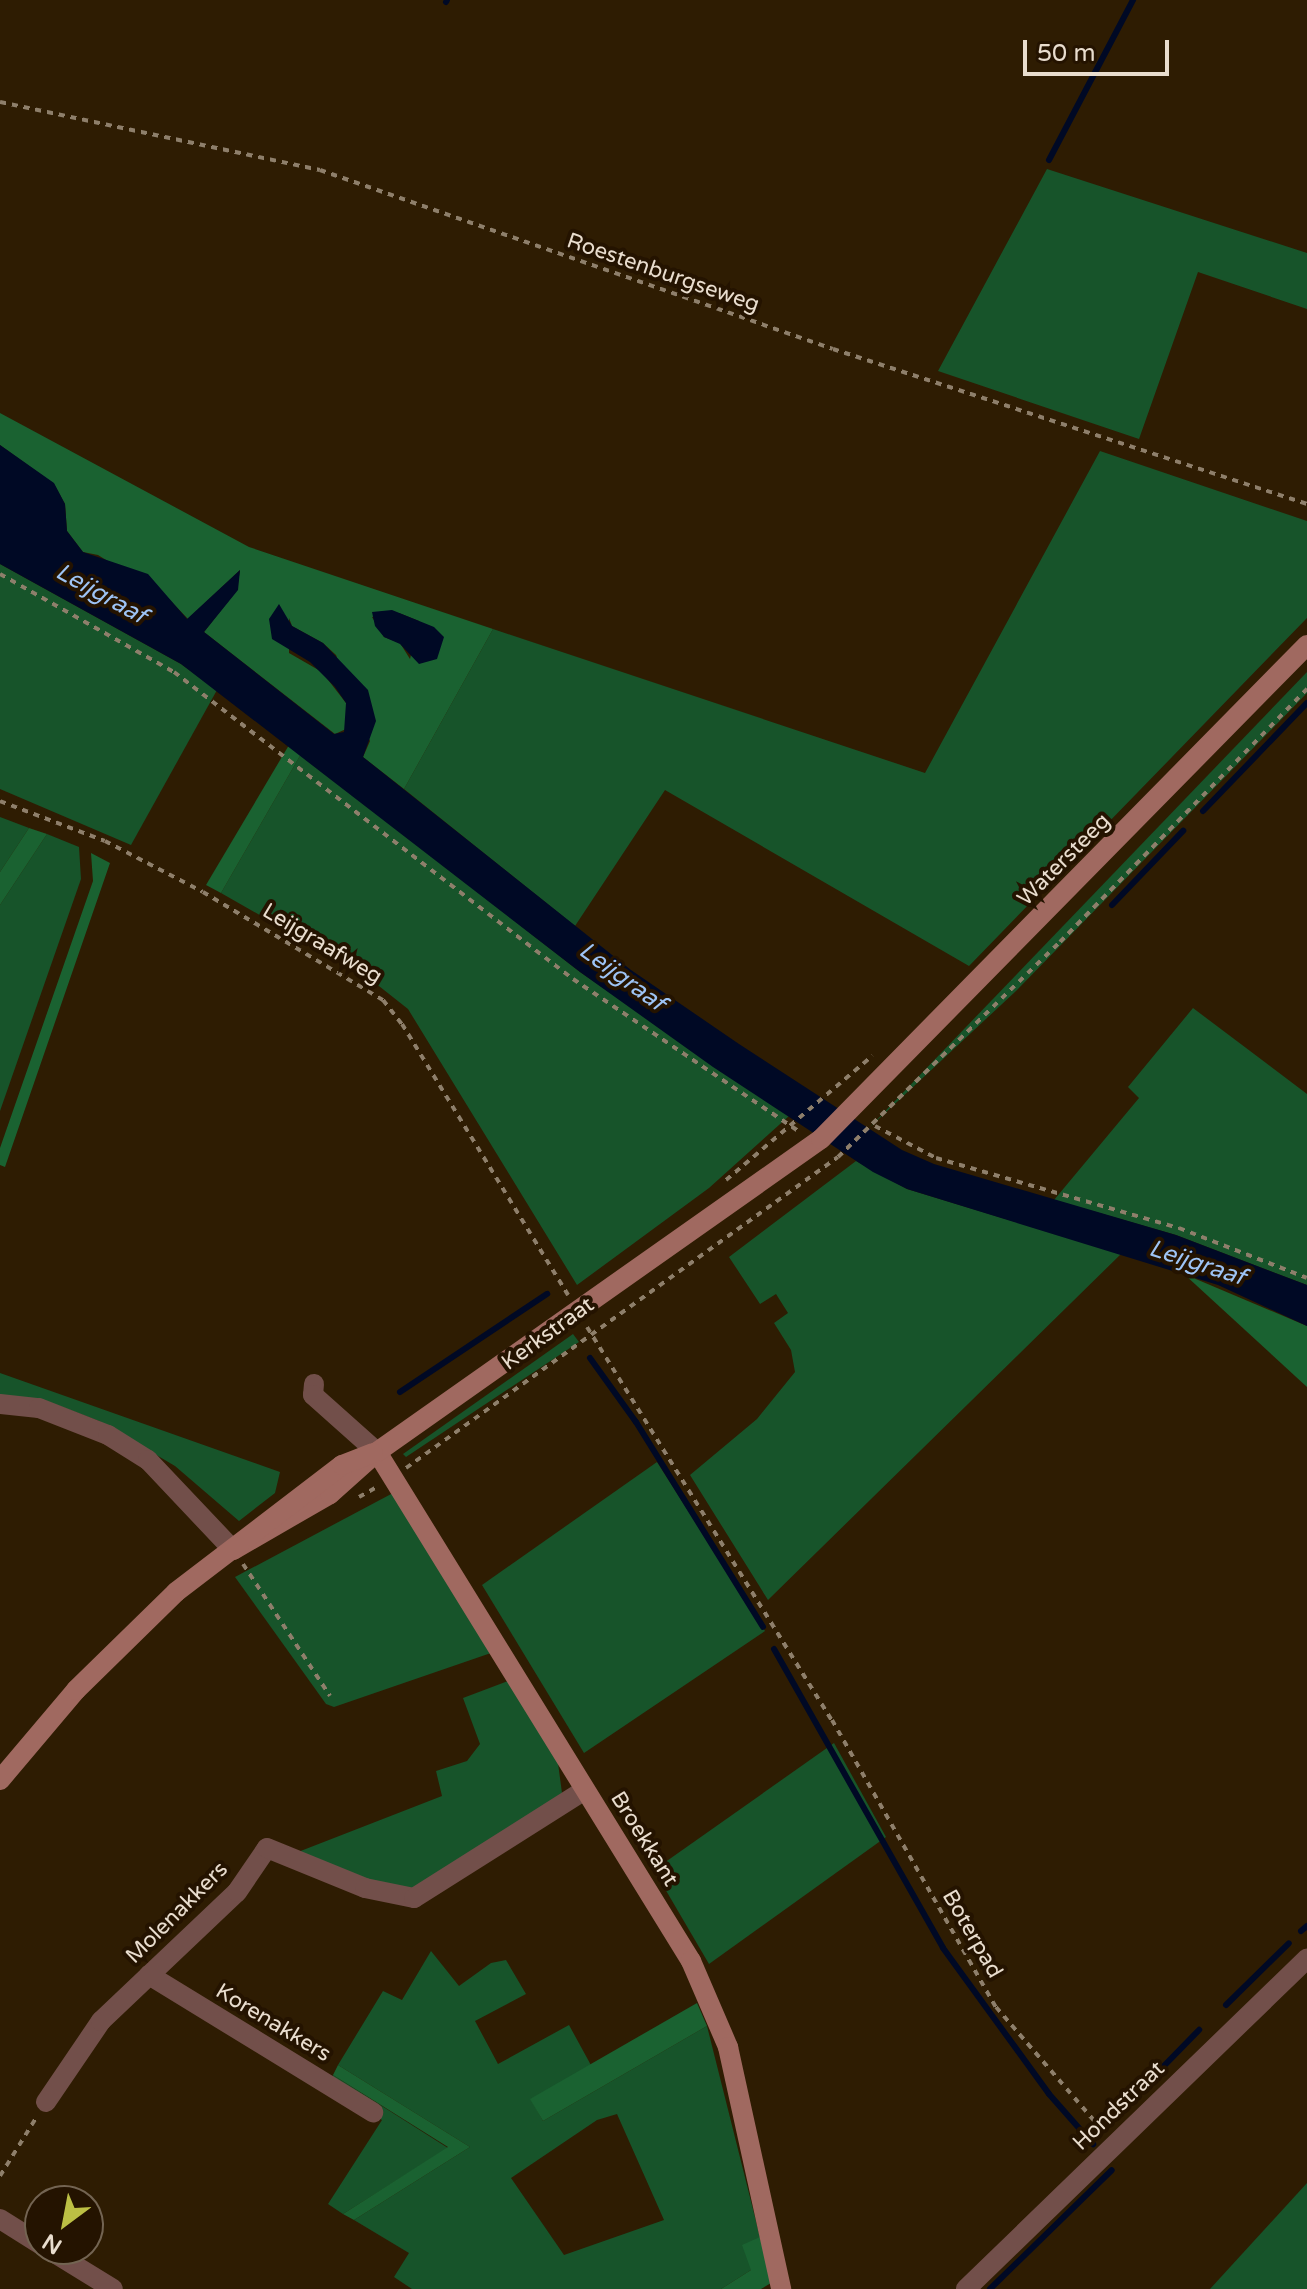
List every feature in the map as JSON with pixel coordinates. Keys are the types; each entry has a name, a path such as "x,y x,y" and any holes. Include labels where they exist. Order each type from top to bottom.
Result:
{"street":[{"name":"Watersteeg","path":"855,1109 1307,645"},
{"name":"Kerkstraat","path":"0,1780 76,1690 176,1592 233,1550 330,1494 377,1452 818,1141 855,1109"},
{"path":"314,1384 313,1395 377,1452"},
{"path":"0,1404 39,1408 121,1443 188,1497 233,1550"},
{"name":"Broekkant","path":"377,1452 395,1476 691,1961 723,2035 781,2289"},
{"name":"Molenakkers","path":"46,2102 101,2021 237,1892 267,1848 365,1888 414,1898 585,1790"},
{"name":"Hondstraat","path":"966,2289 1307,1958"},
{"name":"Korenakkers","path":"149,1975 373,2112"},
{"path":"0,2219 24,2234"},
{"path":"74,2265 113,2289"}],"path":[{"name":"Roestenburgseweg","path":"0,102 320,170 848,354 1307,504"},
{"path":"0,574 174,672 573,979 838,1157"},
{"path":"1307,689 875,1126 936,1158 1179,1228 1307,1278"},
{"name":"Leijgraafweg","path":"0,801 105,841 175,877 383,1000 590,1332"},
{"path":"791,1124 827,1093"},
{"name":"Kerkstraat","path":"352,1501 395,1476 590,1332 838,1157 875,1126"},
{"name":"Boterpad","path":"590,1332 832,1720 996,2007 1114,2144"},
{"path":"233,1550 330,1696"},
{"path":"0,2176 46,2102"}],"green space":[{"path":"1047,169 1307,253 1307,309 1198,272 1139,439 938,371"},
{"path":"0,413 249,547 493,629 404,789 363,757 370,741 336,655 323,643 292,626 289,618 289,653 322,672 346,703 346,729 335,734 204,632 237,590 240,570 188,619 169,599 98,555 83,552 67,531 65,504 54,484 0,445","holes":["399,613 419,621 410,659 400,643 384,637 372,617"]},
{"path":"1100,451 1307,521 1307,618 969,966 665,790 575,926 404,789 493,629 925,773"},
{"path":"0,564 181,664 217,690 131,845 0,789"},
{"path":"1307,672 1307,693 1016,991 869,1128"},
{"path":"289,745 301,754 221,893 206,885"},
{"path":"301,754 580,972 789,1116 709,1188 577,1285 408,1009 365,975 221,893"},
{"path":"0,817 29,828 0,872"},
{"path":"29,828 47,834 0,905 0,872"},
{"path":"47,834 79,847 81,879 0,1111 0,905"},
{"path":"91,853 110,863 5,1167 0,1165 0,1148 93,881"},
{"path":"1193,1008 1307,1094 1307,1285 1176,1235 1054,1200 1139,1098 1128,1087"},
{"path":"856,1161 907,1189 1121,1254 768,1600 690,1475 757,1419 795,1372 791,1350 774,1323 788,1313 776,1294 760,1304 729,1257"},
{"path":"1184,1274 1307,1326 1307,1387"},
{"path":"573,1334 579,1342 406,1457 403,1454"},
{"path":"0,1373 280,1472 275,1493 239,1521 175,1466 99,1421 49,1402 0,1398"},
{"path":"657,1462 765,1631 584,1753 482,1585"},
{"path":"393,1493 491,1653 334,1707 326,1704 235,1577"},
{"path":"508,1681 558,1763 562,1793 407,1902 298,1852 442,1796 436,1771 467,1761 480,1744 463,1698"},
{"path":"834,1743 886,1837 709,1964 654,1870"},
{"path":"431,1951 459,1986 491,1963 506,1960 526,1994 475,2021 498,2064 569,2025 592,2067 531,2099 543,2121 707,2026 760,2237 751,2270 721,2289 412,2289 394,2277 409,2253 354,2220 470,2147 338,2065 383,1991 402,2000","holes":["617,2114 664,2220 564,2255 511,2178 597,2120"]},
{"path":"697,2003 707,2026 543,2121 530,2099"},
{"path":"338,2065 470,2147 354,2220 343,2214 448,2147 333,2075"},
{"path":"333,2075 448,2148 343,2214 328,2204 382,2120 327,2085"},
{"path":"1307,2183 1307,2289 1210,2289"},
{"path":"760,2237 771,2283 761,2289 721,2289 751,2270 742,2245"}],"water":[{"name":"Leijgraaf","path":"0,445 54,483 65,504 67,531 83,552 148,574 187,619 240,570 238,590 204,632 334,734 344,732 346,703 335,687 310,662 272,639 269,619 279,604 292,626 323,643 368,690 376,721 363,757 631,970 739,1044 902,1150 934,1164 1176,1235 1307,1285 1307,1326 1218,1285 907,1189 873,1172 713,1067 580,972 181,664 0,564"},
{"path":"392,610 434,627 444,637 437,659 419,664 400,644 384,637 375,626 372,612"}],"waterway":[{"path":"1049,160 1133,0"},
{"path":"1203,811 1307,703"},
{"path":"1112,905 1183,831"},
{"path":"400,1392 547,1294"},
{"path":"590,1358 636,1422 763,1627"},
{"path":"774,1649 943,1948 1049,2094 1093,2144"},
{"path":"1301,1931 1307,1926"},
{"path":"1226,2005 1289,1943"},
{"path":"1158,2072 1199,2030"},
{"path":"1110,2116 1133,2094"},
{"path":"990,2289 1112,2170"}]}
